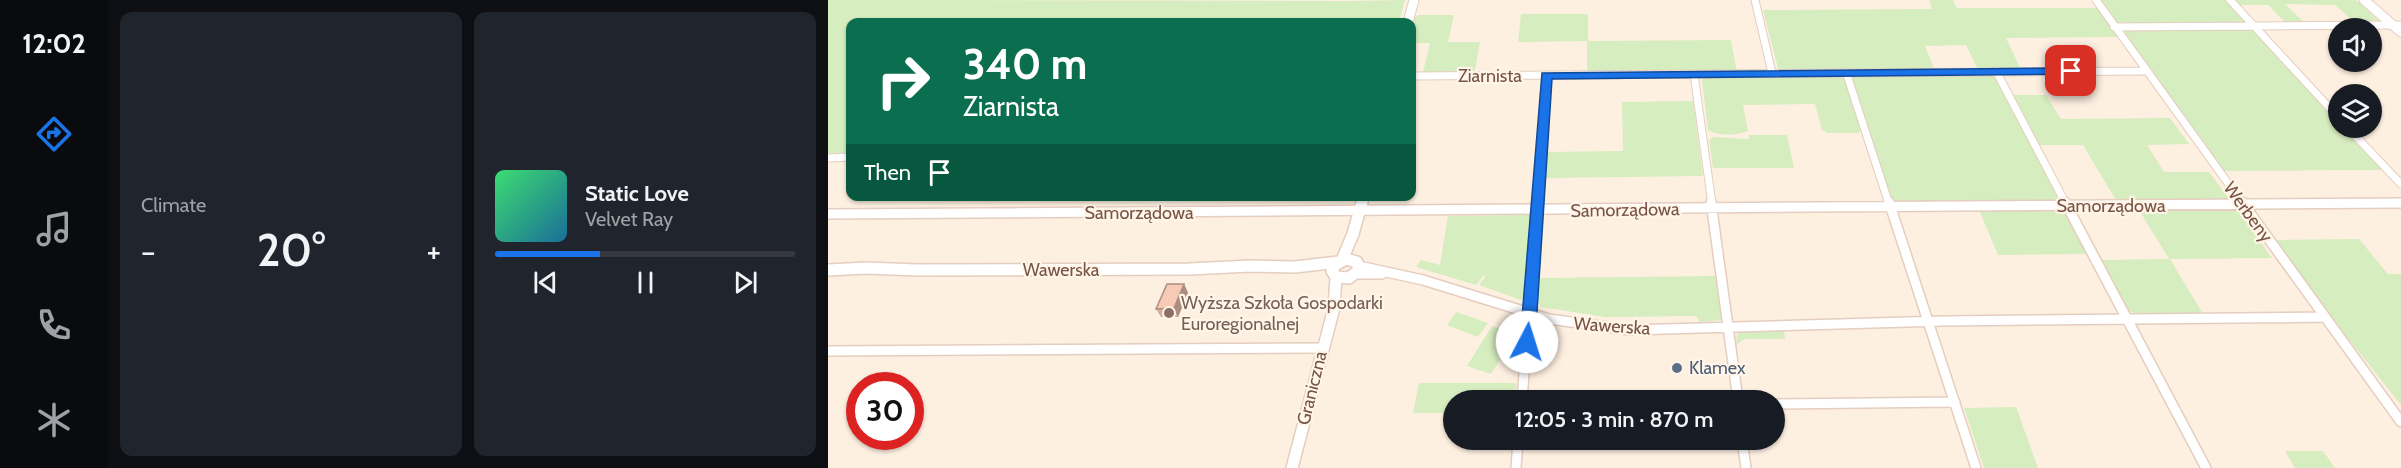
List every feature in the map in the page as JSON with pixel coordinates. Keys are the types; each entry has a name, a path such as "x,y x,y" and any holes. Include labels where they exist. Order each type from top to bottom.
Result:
{"street":[{"path":"1409,18 1414,0"},
{"path":"1755,0 1772,74"},
{"name":"Werbeny","path":"2096,0 2145,71 2401,422"},
{"path":"2230,0 2328,106"},
{"path":"2364,0 2397,25 2401,32"},
{"path":"2114,27 2397,25"},
{"path":"1996,71 2206,468"},
{"name":"Ziarnista","path":"1416,76 2145,71"},
{"path":"1846,72 1976,468"},
{"path":"1694,74 1737,390"},
{"path":"1523,390 1538,211 1546,75"},
{"path":"2357,138 2401,184"},
{"path":"828,158 846,157"},
{"name":"Graniczna","path":"1292,468 1334,308 1349,267 1353,234 1363,201"},
{"path":"2242,205 2401,203"},
{"name":"Samorządowa","path":"828,214 2242,205"},
{"name":"Wawerska","path":"1295,267 1335,276 1349,267"},
{"name":"Wawerska","path":"828,270 1349,267 1423,280 1530,314 1573,324 1629,330 1729,325 2325,317"},
{"name":"Graniczna","path":"1334,308 1335,276"},
{"path":"828,351 1323,348"},
{"path":"1785,404 1955,402"},
{"path":"1516,468 1517,450"},
{"path":"1744,450 1746,468"}],"green space":[{"path":"828,0 1405,0 1400,18 846,18 846,153 828,153"},
{"path":"1929,0 1953,0 1957,8 2098,8 2117,37 2006,38 2021,70 1978,70 1966,45 1925,46 1935,71 1779,72 1763,10 1932,9"},
{"path":"2099,0 2227,0 2249,24 2116,25"},
{"path":"2233,0 2356,0 2376,18 2350,18 2335,5 2285,4 2306,24 2288,25 2268,5 2238,5"},
{"path":"1521,14 1588,14 1588,41 1731,40 1737,73 1587,74 1587,41 1518,42"},
{"path":"1454,15 1448,42 1480,42 1474,75 1422,76 1430,43 1416,43 1415,17"},
{"path":"2251,28 2328,110 2328,138 2354,138 2384,170 2223,171 2118,29"},
{"path":"1993,73 2062,203 1903,204 1891,198 1850,74"},
{"path":"1839,76 1844,79 1861,131 1858,133 1828,133 1822,130 1815,104 1743,105 1748,131 1727,135 1708,130 1702,80 1706,77"},
{"path":"2011,95 2046,95 2061,119 2170,118 2189,144 2147,145 2164,172 2209,172 2232,202 2117,202 2083,145 2040,145"},
{"path":"1693,101 1703,176 1546,178 1547,152 1623,151 1622,102"},
{"path":"1748,135 1787,135 1794,168 1713,168 1709,140 1714,137 1749,139"},
{"path":"2229,208 2240,213 2272,258 2170,259 2203,314 2137,315 2128,310 2101,260 2169,259 2139,210"},
{"path":"2065,209 2088,254 1998,255 1979,210"},
{"path":"1534,215 1527,291 1521,300 1479,285 1484,275 1476,285 1416,267 1421,260 1440,265 1448,216"},
{"path":"2359,239 2388,274 2401,274 2401,405 2327,312 2274,240"},
{"path":"1718,276 1722,320 1700,322 1696,316 1605,317 1541,307 1536,299 1537,278"},
{"path":"1456,312 1488,323 1478,337 1447,325"},
{"path":"1492,326 1516,334 1491,374 1467,366"},
{"path":"1784,330 1785,339 1744,339 1736,345 1737,335 1741,331"},
{"path":"1419,383 1516,383 1516,390 1443,390 1443,413 1413,413"},
{"path":"2016,407 2038,468 1984,468 1964,408"},
{"path":"2285,451 2323,451 2335,468 2295,468"}],"building":[{"path":"1167,284 1184,284 1174,308 1156,309"}],"place":[{"name":"Wyższa Szkoła Gospodarki Euroregionalnej","path":"1169,313"},
{"name":"Klamex","path":"1677,368"}],"route":[{"path":"1527,342 1546,75 2071,71"}]}
